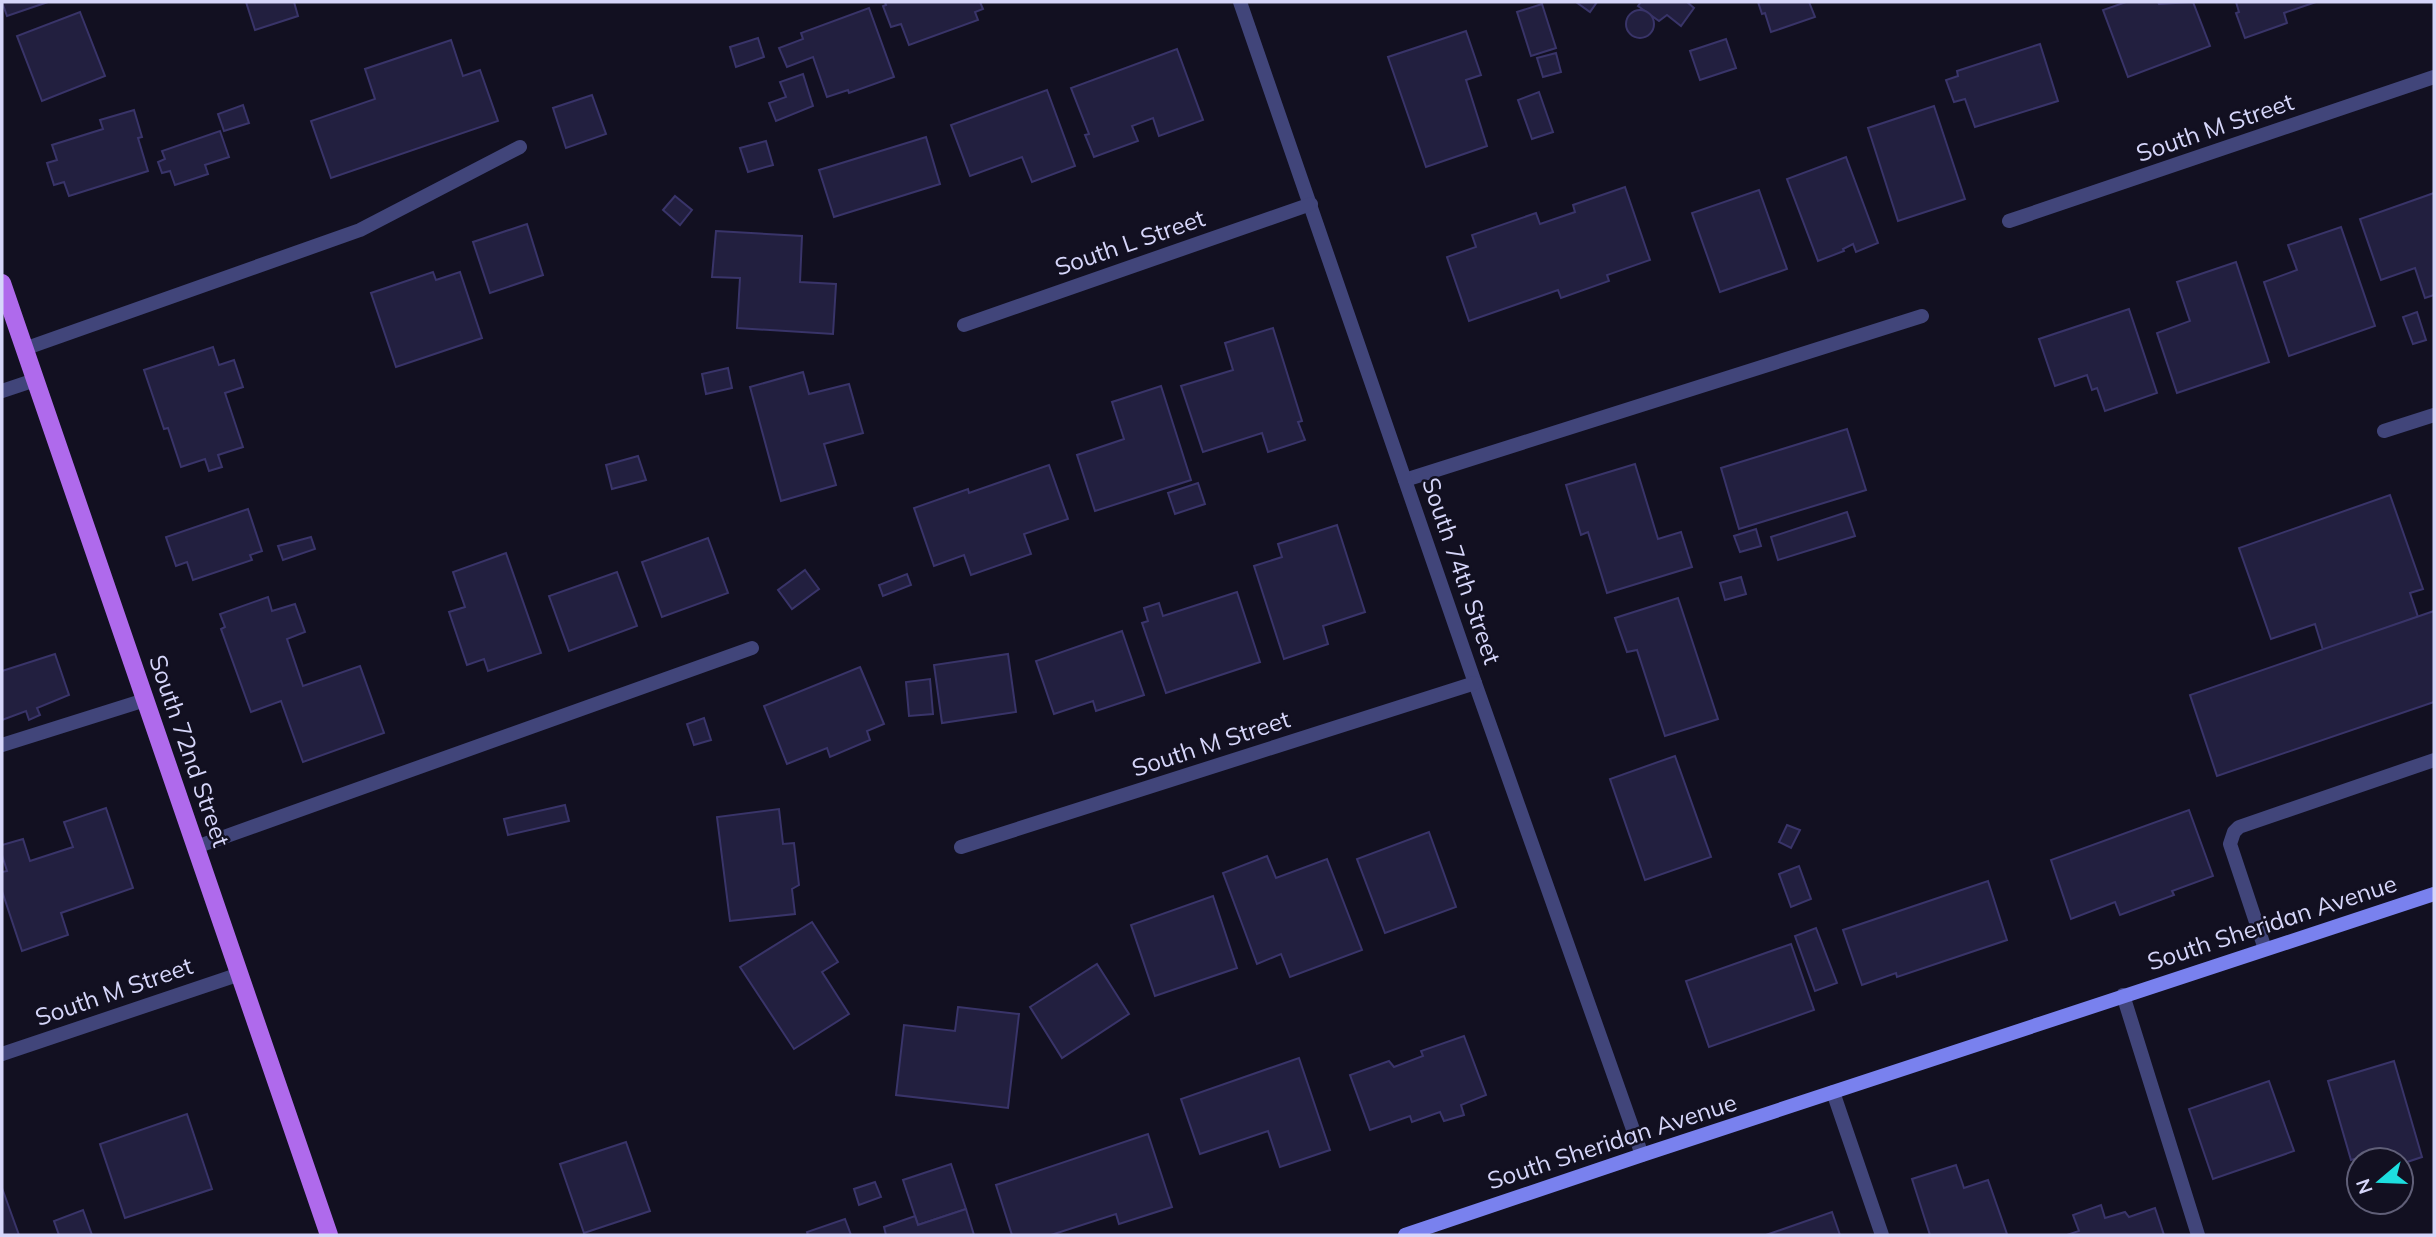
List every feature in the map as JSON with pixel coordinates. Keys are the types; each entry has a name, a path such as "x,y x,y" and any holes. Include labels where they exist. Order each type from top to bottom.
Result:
{"main road":[{"name":"South 72nd Street","path":"2,282 329,1235"}],"street":[{"name":"South 74th Street","path":"1240,2 1475,683 1642,1155"},
{"name":"South M Street","path":"2010,221 2434,77"},
{"path":"24,349 360,230 520,147"},
{"name":"South L Street","path":"964,325 1311,204"},
{"path":"1405,480 1922,316"},
{"path":"2,391 35,380"},
{"path":"2384,431 2434,415"},
{"path":"196,847 752,648"},
{"name":"South M Street","path":"961,847 1475,683"},
{"path":"2,745 145,700"},
{"path":"2265,949 2230,844 2234,832 2239,827 2434,760"},
{"name":"South Sheridan Avenue","path":"1405,1235 2434,894"},
{"name":"South M Street","path":"2,1054 240,974"},
{"name":"South Sheridan Avenue","path":"2123,995 2198,1235"},
{"path":"1833,1092 1882,1235"}],"building":[{"path":"2,2 48,2 7,16"},
{"path":"246,2 294,2 298,16 255,30"},
{"path":"885,2 980,2 983,9 975,12 978,20 909,45 901,24 891,27 883,6 886,5"},
{"path":"1576,2 1597,2 1590,12"},
{"path":"1641,2 1687,2 1694,8 1681,26 1667,15 1659,21 1638,6"},
{"path":"1758,2 1809,2 1815,17 1771,32"},
{"path":"2126,2 2193,2 2210,46 2128,77 2103,10"},
{"path":"2236,2 2316,2 2284,13 2287,23 2245,38 2236,13 2239,12"},
{"path":"1542,4 1556,48 1531,56 1517,12"},
{"path":"869,8 894,77 849,93 848,90 827,97 813,57 787,67 779,48 803,39 801,33"},
{"path":"1640,10 1650,14 1654,24 1650,34 1640,38 1630,34 1626,24 1630,14"},
{"path":"80,12 105,76 42,101 17,36"},
{"path":"1466,31 1481,75 1466,80 1487,146 1426,167 1388,57"},
{"path":"758,38 764,57 736,67 730,47"},
{"path":"1726,39 1736,68 1700,80 1690,51"},
{"path":"451,40 463,76 480,70 498,121 331,178 311,121 375,99 365,69"},
{"path":"2040,44 2058,101 1975,127 1965,99 1954,102 1946,80 1958,76 1957,71"},
{"path":"1177,49 1203,120 1159,136 1153,118 1132,126 1138,141 1094,157 1085,135 1089,134 1071,88"},
{"path":"1556,53 1561,72 1543,77 1537,58"},
{"path":"803,74 813,106 776,121 769,103 786,97 780,82"},
{"path":"1047,90 1075,166 1032,182 1022,157 970,176 951,125"},
{"path":"1539,92 1553,132 1532,139 1518,100"},
{"path":"592,95 606,134 566,148 553,108"},
{"path":"243,105 249,123 224,131 218,114"},
{"path":"1934,106 1965,199 1898,221 1868,128"},
{"path":"134,110 142,137 138,138 148,171 69,196 64,182 54,185 47,163 57,160 52,145 103,129 100,120"},
{"path":"220,131 229,157 205,165 208,174 175,185 170,171 162,173 158,162 165,159 162,151"},
{"path":"926,137 940,184 834,217 819,170"},
{"path":"766,141 773,165 748,172 740,148"},
{"path":"1846,157 1878,243 1856,252 1853,244 1843,249 1844,251 1818,261 1787,179"},
{"path":"1625,187 1650,260 1607,275 1609,281 1561,298 1558,290 1469,321 1447,257 1476,247 1472,235 1536,213 1540,224 1575,212 1573,205"},
{"path":"1759,190 1787,269 1720,292 1692,213"},
{"path":"2434,193 2434,295 2425,298 2415,268 2381,280 2360,219"},
{"path":"675,196 692,210 680,225 663,210"},
{"path":"527,224 543,275 490,293 473,242"},
{"path":"2341,227 2375,326 2289,356 2264,282 2297,270 2288,245"},
{"path":"716,231 802,236 800,282 836,284 833,334 737,328 740,278 712,277"},
{"path":"2236,262 2269,362 2177,393 2157,333 2190,321 2177,282"},
{"path":"433,272 436,280 460,272 482,338 396,367 371,293"},
{"path":"2129,309 2157,393 2105,411 2097,388 2092,390 2087,375 2055,386 2039,339"},
{"path":"2417,312 2426,340 2413,344 2403,317"},
{"path":"1273,328 1302,421 1298,422 1305,440 1268,452 1262,433 1203,452 1181,386 1233,370 1225,343"},
{"path":"213,347 219,365 234,360 243,387 225,393 243,447 218,455 222,467 209,471 205,459 181,467 168,428 164,429 144,370"},
{"path":"728,368 732,388 706,394 702,374"},
{"path":"803,372 809,394 849,384 863,433 824,444 836,485 781,501 750,387"},
{"path":"1161,386 1191,480 1095,511 1077,455 1124,439 1112,402"},
{"path":"1847,429 1866,490 1739,529 1721,468"},
{"path":"638,456 646,480 612,489 606,465"},
{"path":"1635,464 1658,539 1681,532 1692,567 1607,593 1588,532 1581,535 1566,485"},
{"path":"1049,465 1068,519 1024,534 1031,554 971,575 964,555 934,566 914,508 968,489 969,493"},
{"path":"1198,483 1205,504 1175,514 1168,493"},
{"path":"2390,495 2423,589 2410,593 2418,617 2323,650 2315,624 2271,639 2239,548"},
{"path":"248,509 262,551 250,555 252,560 193,580 187,562 176,566 166,537"},
{"path":"1847,512 1855,536 1778,560 1771,537"},
{"path":"1337,525 1365,612 1323,626 1328,644 1284,659 1254,566 1282,557 1278,544"},
{"path":"1756,529 1761,546 1740,552 1734,536"},
{"path":"311,537 315,549 283,560 278,546"},
{"path":"708,538 728,593 662,617 642,562"},
{"path":"506,553 541,653 488,671 484,659 467,665 449,612 465,607 453,572"},
{"path":"805,570 819,589 792,609 778,590"},
{"path":"617,572 637,626 569,651 549,596"},
{"path":"907,574 911,585 883,596 879,585"},
{"path":"1741,577 1746,594 1725,600 1720,583"},
{"path":"1237,592 1260,662 1166,693 1142,623 1148,621 1144,608 1159,603 1163,616"},
{"path":"268,597 272,611 295,604 305,632 287,639 303,686 360,666 384,733 303,762 281,701 251,712 221,629 225,627 220,614"},
{"path":"1678,598 1718,719 1665,736 1637,650 1627,652 1615,618"},
{"path":"2434,611 2434,702 2217,776 2190,695"},
{"path":"1122,631 1144,695 1096,711 1093,701 1054,714 1036,661"},
{"path":"55,654 69,695 37,708 40,715 29,720 26,711 2,720 2,671"},
{"path":"1008,654 1016,712 942,723 934,665"},
{"path":"860,667 884,724 867,731 870,740 830,757 827,748 787,764 764,706"},
{"path":"930,679 933,714 909,716 906,682"},
{"path":"704,718 711,740 694,745 687,724"},
{"path":"1675,756 1711,857 1645,880 1610,779"},
{"path":"565,805 569,821 508,835 504,819"},
{"path":"106,808 133,888 61,913 68,935 22,951 2,891 2,872 7,871 2,845 23,839 30,861 73,847 64,822"},
{"path":"779,809 783,844 794,843 799,885 792,889 795,914 730,921 717,817"},
{"path":"2189,810 2213,876 2172,891 2174,895 2120,915 2115,902 2071,919 2051,860"},
{"path":"1787,825 1800,830 1791,848 1779,842"},
{"path":"1429,832 1456,907 1385,933 1357,859"},
{"path":"1267,856 1276,878 1327,859 1362,950 1290,977 1281,954 1257,964 1223,873"},
{"path":"1799,866 1811,899 1791,907 1779,874"},
{"path":"1988,881 2007,940 1897,977 1896,973 1862,985 1843,930"},
{"path":"1213,896 1237,968 1155,996 1131,925"},
{"path":"812,922 838,962 822,972 849,1014 794,1049 740,967"},
{"path":"1816,928 1837,983 1815,991 1795,936"},
{"path":"1791,944 1814,1010 1709,1047 1686,981"},
{"path":"1097,964 1129,1014 1062,1058 1030,1007"},
{"path":"958,1007 1019,1014 1008,1108 896,1095 904,1025 955,1031"},
{"path":"1464,1036 1486,1095 1461,1105 1464,1115 1444,1121 1440,1112 1412,1122 1410,1116 1370,1130 1350,1075 1389,1061 1394,1067 1423,1056 1421,1051"},
{"path":"1299,1058 1330,1150 1280,1167 1268,1131 1200,1154 1181,1099"},
{"path":"2394,1061 2422,1157 2415,1159 2415,1146 2347,1146 2328,1081"},
{"path":"2269,1081 2294,1151 2213,1179 2189,1109"},
{"path":"187,1114 212,1189 125,1218 100,1144"},
{"path":"1148,1134 1172,1207 1119,1224 1116,1214 1051,1235 1012,1235 996,1185"},
{"path":"626,1142 650,1211 584,1233 560,1164"},
{"path":"951,1164 966,1209 918,1225 903,1180"},
{"path":"1956,1165 1964,1188 1988,1180 2007,1234 1930,1235 1912,1179"},
{"path":"875,1182 881,1197 859,1205 854,1189"},
{"path":"2,1188 19,1235 2,1235"},
{"path":"2101,1205 2105,1218 2125,1212 2129,1217 2155,1208 2164,1235 2067,1235 2079,1231 2073,1215"},
{"path":"966,1209 974,1235 886,1235 884,1227 915,1216 918,1225"},
{"path":"83,1210 92,1235 59,1235 54,1221"},
{"path":"1832,1212 1840,1235 1766,1235"},
{"path":"845,1219 851,1235 808,1235 807,1232"}]}
